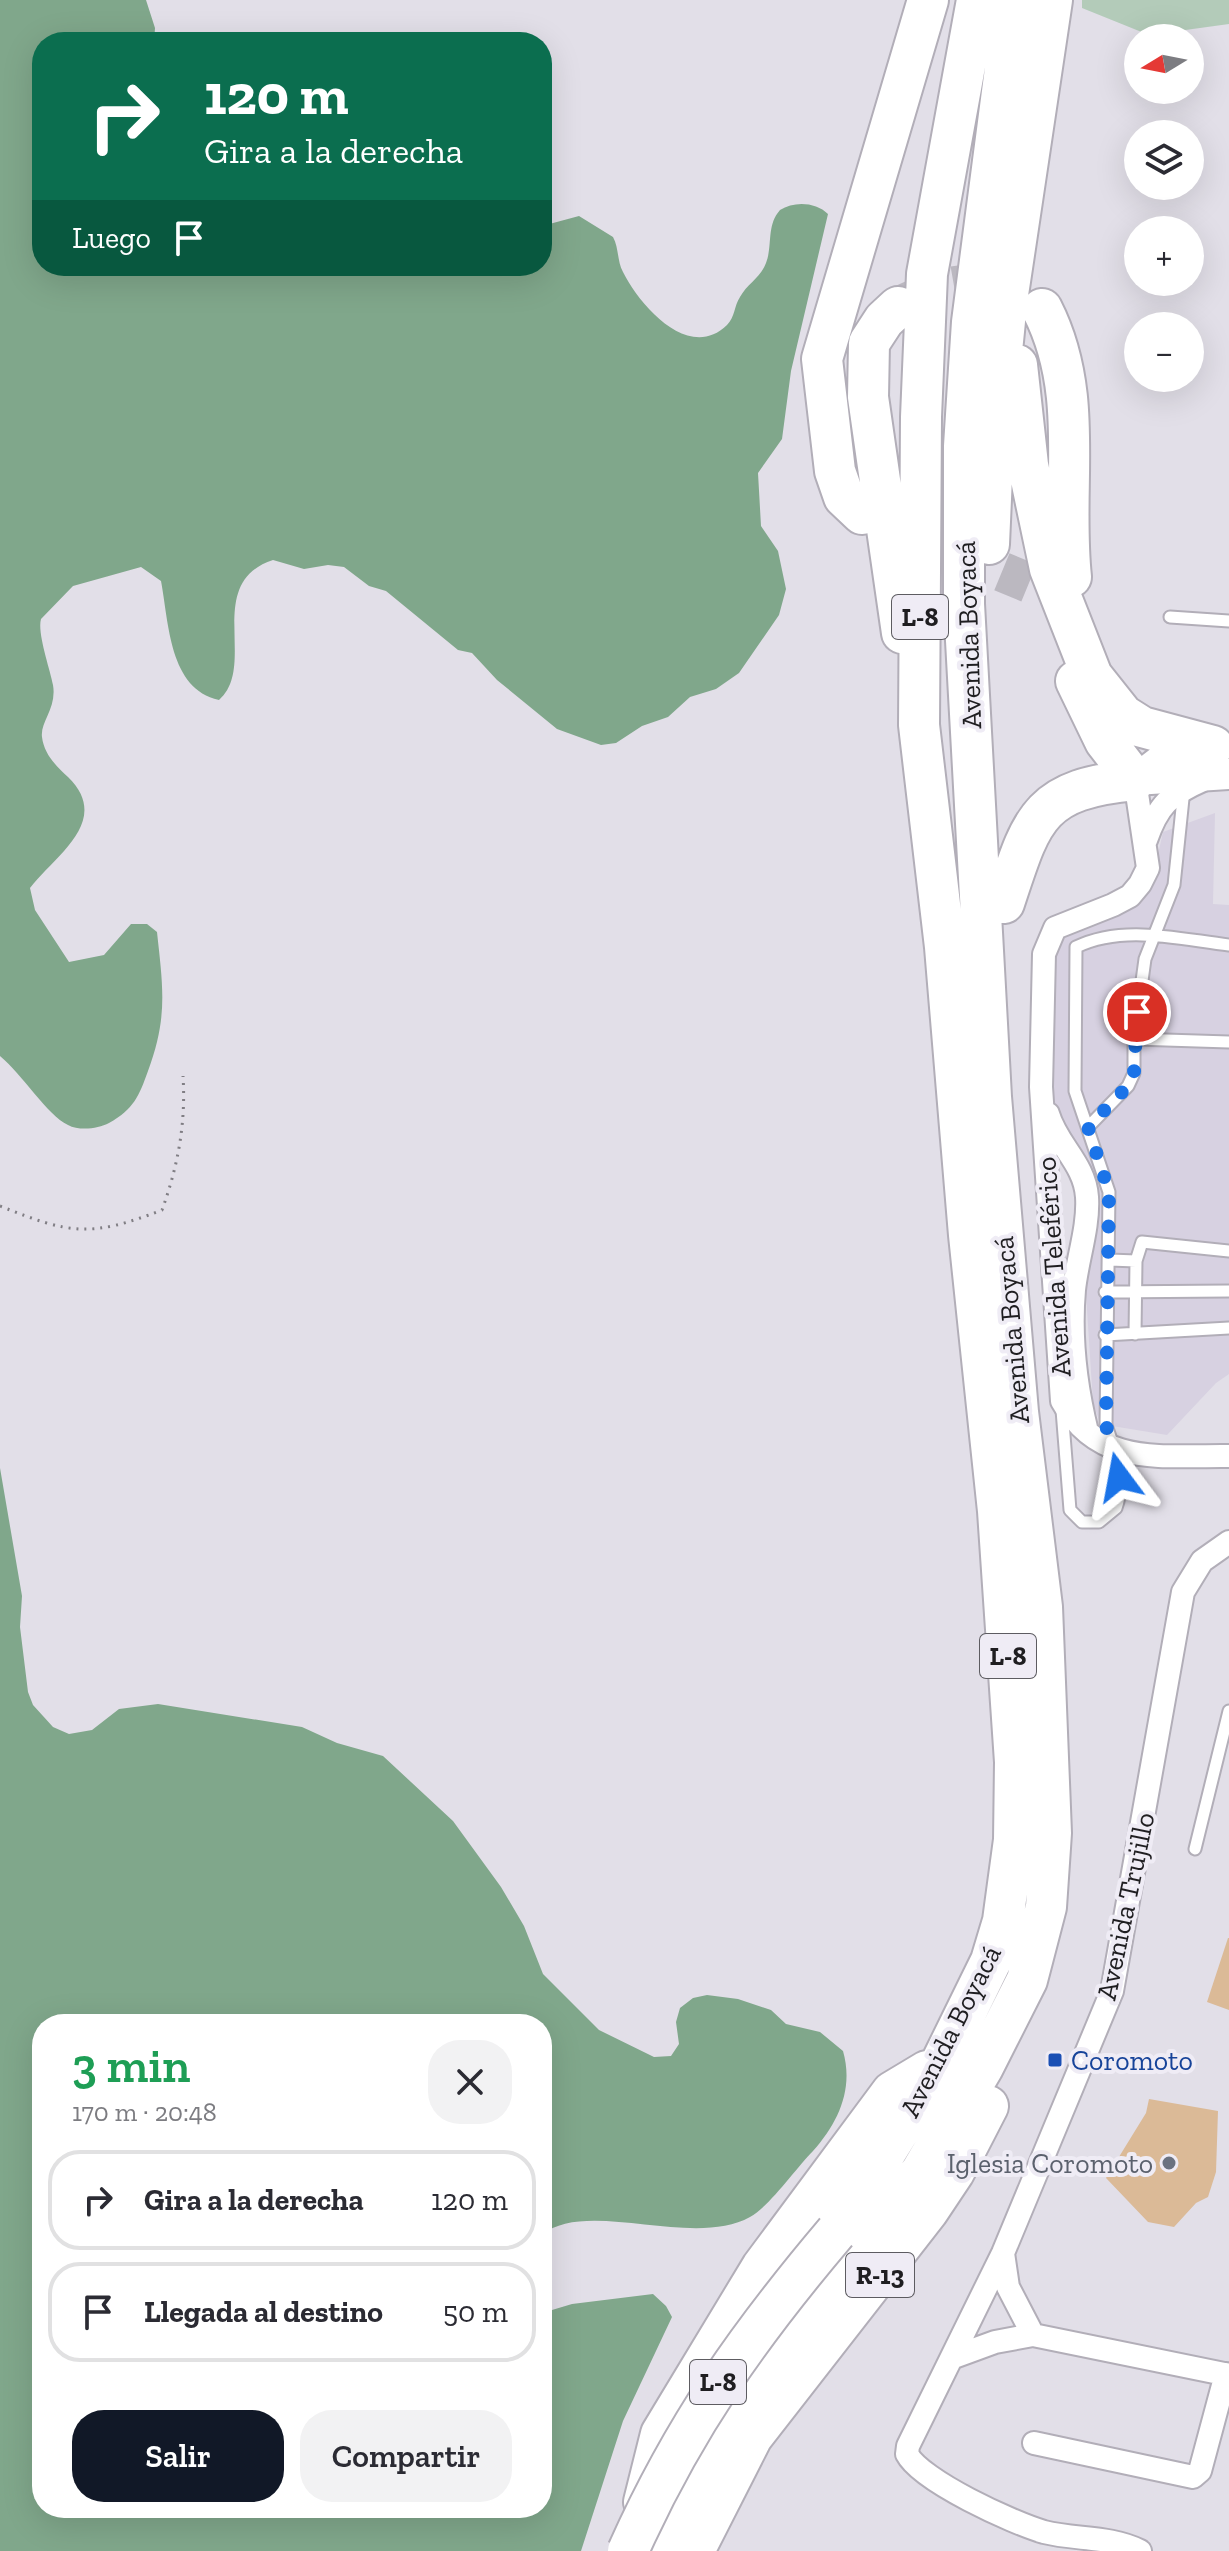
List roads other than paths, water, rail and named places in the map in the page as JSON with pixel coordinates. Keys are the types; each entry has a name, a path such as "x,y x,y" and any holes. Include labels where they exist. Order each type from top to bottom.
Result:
{"highway":[{"path":"862,514 844,497 835,471 822,359 928,0"},
{"path":"950,137 956,0"},
{"name":"Avenida Boyacá","path":"664,2551 679,2512 729,2420 848,2241 941,2063 991,1961 1003,1921 1014,1840 1015,1762 998,1511 969,1235 945,947 919,725 921,417 927,274 977,0"},
{"name":"Avenida Boyacá","path":"628,2551 659,2482 712,2391 776,2302 848,2241 921,2172 983,2067 1027,1980 1046,1907 1051,1833 1042,1607 1007,1299 991,1097 964,604 964,446 972,322 1014,0"},
{"path":"990,184 1026,99 1037,0"},
{"path":"1007,1299 1014,1195 989,555 994,431 1024,305 1052,0"},
{"path":"1024,305 1059,346 1068,389 1069,566 1078,648 1103,694 1123,715 1142,727 1222,760"},
{"path":"898,307 884,320 869,343 868,397 893,585 919,725"},
{"path":"1004,903 1024,843 1035,822 1052,806 1085,786 1135,780 1094,721 1043,596 1029,583"},
{"name":"R-13","path":"694,2551 752,2437 903,2246 954,2172 1020,2029 1027,1980"},
{"path":"635,2551 661,2434 762,2267 892,2092 941,2063"}],"street":[{"path":"1135,780 1166,756 1222,760"},
{"name":"Avenida Teleférico","path":"1146,840 1155,814 1222,760"},
{"name":"Avenida Teleférico","path":"1135,780 1148,868 1130,896 1055,928 1048,941 1041,1087 1062,1401 1073,1422 1088,1437 1115,1450 1229,1456"},
{"name":"Avenida Teleférico","path":"1041,1087 1052,1127 1081,1171 1088,1199 1074,1292 1075,1351 1088,1437"},
{"name":"Avenida Trujillo","path":"1096,2545 1044,2532 1000,2514 919,2470 907,2454 911,2435 954,2357 1003,2253 1112,1991 1183,1592 1202,1561 1229,1542"},
{"path":"1003,2253 1008,2287 1033,2335"},
{"path":"954,2357 995,2342 1033,2335 1228,2374 1200,2471 1193,2477 1034,2443"},
{"path":"1096,2545 1140,2551"}],"lane":[{"path":"1170,617 1229,621"},
{"path":"1088,1127 1128,1086 1134,1073 1134,1039 1145,959 1174,885 1184,789"},
{"path":"1062,1401 1070,1510 1075,1519 1099,1522 1116,1508 1120,1485 1115,1450 1106,1425 1105,1292 1110,1260 1109,1192 1075,1091 1076,947 1107,935 1153,936 1229,945"},
{"path":"1134,1039 1229,1042"},
{"path":"1135,1334 1136,1261 1142,1242 1229,1251"},
{"path":"1110,1260 1136,1261"},
{"path":"1105,1292 1229,1291"},
{"path":"1105,1335 1229,1328"},
{"path":"1195,1849 1229,1711"}],"tunnel":[{"path":"898,307 953,286 981,285 1011,292"},
{"path":"891,526 1029,583"}],"place":[{"name":"Coromoto","path":"1055,2060"},
{"name":"Iglesia Coromoto","path":"1169,2163"}]}
